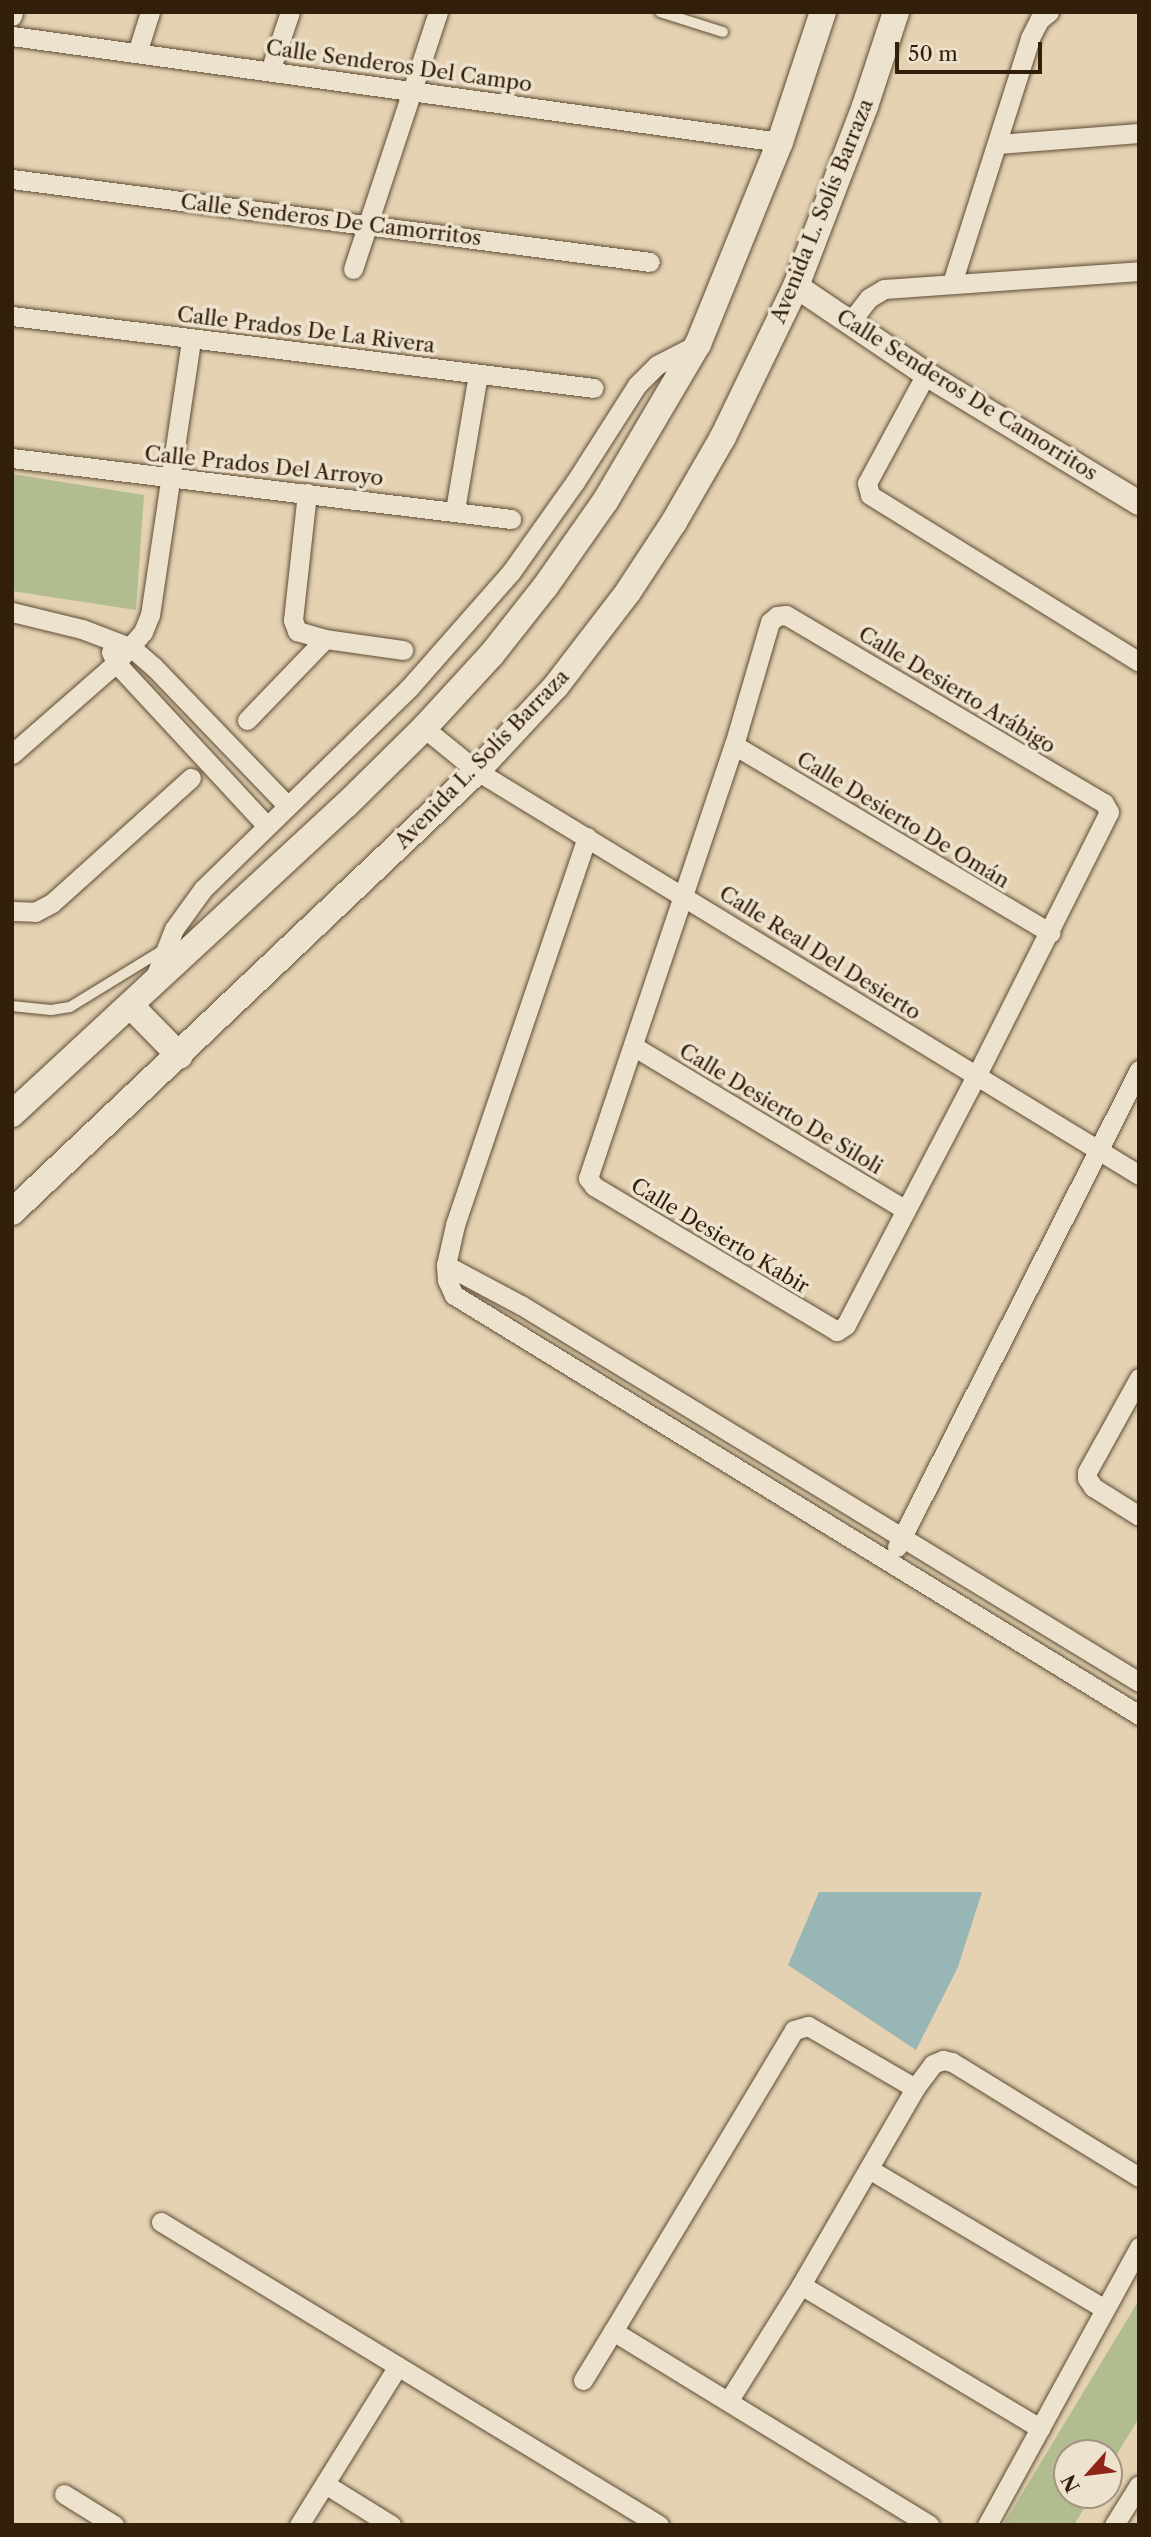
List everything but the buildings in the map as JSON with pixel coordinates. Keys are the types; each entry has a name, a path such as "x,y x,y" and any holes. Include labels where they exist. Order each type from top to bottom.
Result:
{"main road":[{"path":"12,1114 346,805 424,728 492,654 545,587 606,500 698,344 780,142 823,12"},
{"name":"Avenida L. Solís Barraza","path":"12,1212 180,1056 477,771 556,686 636,581 674,523 723,437 796,286 865,106 896,12"},
{"path":"130,1005 180,1056"}],"street":[{"path":"137,53 150,12"},
{"path":"270,71 290,12"},
{"path":"353,269 438,12"},
{"path":"952,283 1030,37 1039,20 1049,12"},
{"name":"Calle Senderos Del Campo","path":"12,36 780,142"},
{"path":"998,144 1139,133"},
{"name":"Calle Senderos De Camorritos","path":"12,179 650,262"},
{"path":"851,321 876,292 952,283 1139,271"},
{"name":"Calle Senderos De Camorritos","path":"796,286 926,374 1139,503"},
{"name":"Calle Prados De La Rivera","path":"12,316 594,388"},
{"path":"12,754 132,648 149,615 191,340"},
{"path":"152,984 163,950 184,912 203,889 409,688 511,572 575,482 637,384 657,365 698,344"},
{"path":"455,510 478,374"},
{"path":"926,374 867,483 870,495 1139,662"},
{"name":"Calle Prados Del Arroyo","path":"12,458 512,519"},
{"path":"307,493 293,620 297,631 324,639 403,650"},
{"path":"12,612 132,648 154,667 288,805"},
{"name":"Calle Desierto Arábigo","path":"683,896 734,745 770,622 777,616 786,615 1107,807 1109,816 976,1076"},
{"path":"105,638 116,663 267,826"},
{"path":"247,720 324,639"},
{"name":"Calle Real Del Desierto","path":"424,728 477,771 1139,1175"},
{"name":"Calle Desierto De Omán","path":"734,745 1050,933"},
{"path":"12,911 35,912 52,903 191,779"},
{"path":"587,837 455,1225 446,1265 450,1288 466,1305 1139,1716"},
{"name":"Calle Desierto Kabir","path":"683,896 588,1174 589,1181 837,1331 846,1325 976,1076"},
{"name":"Calle Desierto De Siloli","path":"633,1046 906,1210"},
{"path":"888,1562 1139,1070"},
{"path":"446,1265 521,1305 1139,1682"},
{"path":"1139,1378 1087,1472 1087,1478 1093,1487 1139,1516"},
{"path":"583,2380 794,2030 808,2026 915,2088"},
{"path":"729,2400 801,2286 915,2088 933,2064 943,2060 952,2062 1139,2176"},
{"path":"869,2169 1105,2309"},
{"path":"161,2222 659,2525"},
{"path":"987,2525 1139,2247"},
{"path":"801,2286 1040,2428"},
{"path":"613,2332 729,2400 929,2525"},
{"path":"299,2525 398,2366"},
{"path":"325,2484 391,2525"},
{"path":"1114,2525 1139,2485"},
{"path":"64,2494 114,2525"}],"lane":[{"path":"660,12 723,32"},
{"path":"12,1006 51,1010 70,1007 163,950"}],"green space":[{"path":"12,474 144,495 136,610 12,591"},
{"path":"1139,2300 1139,2418 1123,2444 1123,2439 1055,2439"},
{"path":"1053,2442 1053,2509 1084,2509 1074,2525 1003,2525"}],"water":[{"path":"819,1892 982,1892 958,1967 916,2050 788,1965"}]}
